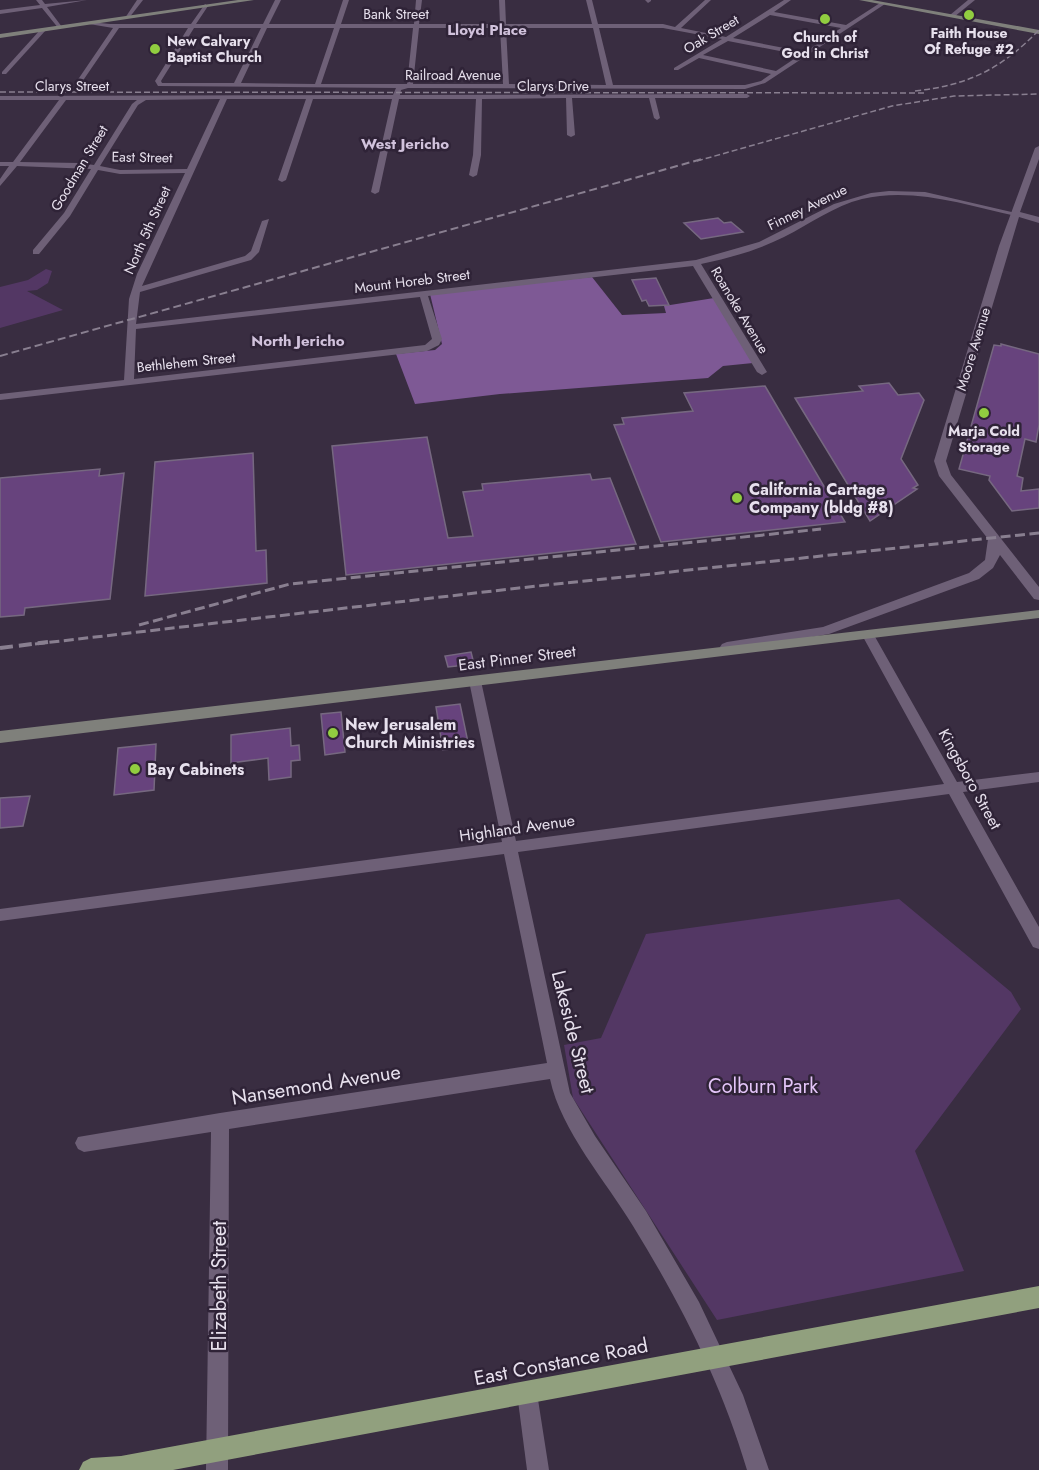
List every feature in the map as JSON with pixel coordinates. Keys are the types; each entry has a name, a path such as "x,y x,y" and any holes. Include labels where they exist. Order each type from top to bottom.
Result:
{"main road":[{"path":"0,36 207,3 251,0"},
{"path":"862,0 1039,32"},
{"name":"East Pinner Street","path":"0,737 1039,614"},
{"name":"East Constance Road","path":"91,1470 217,1460 527,1393 1039,1297"}],"street":[{"path":"0,12 41,3 84,0"},
{"path":"127,17 140,0"},
{"path":"236,86 278,0"},
{"path":"317,86 346,0"},
{"path":"375,192 398,88 410,84 419,0"},
{"path":"502,0 506,87"},
{"path":"589,0 610,87"},
{"path":"677,28 708,0"},
{"name":"Oak Street","path":"676,69 788,0"},
{"path":"952,16 972,0"},
{"path":"41,3 59,27"},
{"path":"193,25 207,3"},
{"path":"697,56 777,74 882,4"},
{"path":"770,13 846,27"},
{"name":"Bank Street","path":"91,23 117,26 677,28 807,54"},
{"name":"Railroad Avenue","path":"193,25 158,83 163,85 236,86 735,87 757,84 777,74"},
{"path":"80,81 117,26"},
{"path":"4,74 43,30"},
{"name":"Clarys Drive","path":"144,98 747,96"},
{"name":"Clarys Street","path":"0,98 144,98"},
{"path":"0,184 64,98"},
{"name":"Goodman Street","path":"36,252 62,222 135,104 144,98"},
{"name":"North 5th Street","path":"129,382 135,290 188,171 224,98"},
{"path":"282,180 310,98"},
{"path":"474,175 478,148 479,98"},
{"path":"569,98 571,135"},
{"path":"652,98 657,118"},
{"name":"Moore Avenue","path":"1039,148 1016,214 942,448 940,461 945,476 1039,596"},
{"name":"East Street","path":"0,164 95,167 120,172 188,171"},
{"name":"Finney Avenue","path":"696,263 723,257 765,242 829,209 870,195 913,194 1039,220"},
{"path":"135,290 248,258 255,252 266,221"},
{"name":"Mount Horeb Street","path":"132,327 696,263"},
{"name":"Roanoke Avenue","path":"696,263 762,372"},
{"name":"Bethlehem Street","path":"0,397 432,346 437,339 423,294"},
{"path":"661,659 824,631 850,623 982,572 993,560 996,552 994,538"},
{"name":"Kingsboro Street","path":"868,635 1039,942"},
{"name":"Lakeside Street","path":"475,681 555,1070 562,1094 576,1124 639,1218 702,1323 739,1408 758,1470"},
{"name":"Highland Avenue","path":"0,915 1039,777"},
{"name":"Nansemond Avenue","path":"84,1143 555,1070"},
{"name":"Elizabeth Street","path":"217,1460 220,1121"},
{"path":"527,1393 538,1470"}],"green space":[{"path":"46,269 52,271 48,283 37,290 27,291 63,310 0,328 0,287 28,280"},
{"name":"Colburn Park","path":"899,899 1011,992 1021,1009 915,1151 964,1271 717,1320 573,1098 564,1045 601,1038 646,934"}],"shaded area":[{"path":"592,277 622,315 666,313 664,306 714,298 753,363 723,366 708,378 500,394 415,404 396,354 435,350 442,344 430,294"}],"building":[{"path":"718,218 724,223 731,222 743,232 701,239 684,223"},
{"path":"656,278 669,305 649,306 646,300 642,301 632,280"},
{"name":"Marja Cold Storage","path":"1001,344 1039,354 1039,425 1036,442 1025,439 1017,476 1023,478 1021,491 1039,489 1039,508 1012,511 989,480 990,476 959,469 994,345 1001,346"},
{"path":"889,383 898,395 919,393 924,400 901,459 918,485 913,488 917,489 870,521 795,398 863,391 859,386"},
{"path":"765,386 845,522 661,542 614,425 624,424 622,418 693,411 684,393"},
{"path":"427,437 448,538 473,536 463,492 483,490 482,484 590,474 592,480 610,478 636,544 346,575 332,446"},
{"path":"253,453 256,551 266,550 267,583 145,596 155,462"},
{"path":"100,469 99,476 124,473 110,599 25,608 24,615 0,617 0,478"},
{"path":"471,652 474,664 448,667 445,656"},
{"path":"460,704 469,747 443,750 436,707"},
{"name":"New Jerusalem Church Ministries","path":"341,712 345,752 325,755 321,714"},
{"path":"290,728 291,746 299,745 300,760 291,761 291,777 269,780 268,758 231,763 231,735"},
{"name":"Bay Cabinets","path":"156,744 154,790 114,795 118,748"},
{"path":"30,796 23,826 0,828 0,798"}],"railway":[{"path":"915,91 952,84 983,73 1011,55 1039,30"},
{"path":"0,92 924,93"},
{"path":"697,161 892,106 954,96 1039,94"},
{"path":"0,356 702,159"},
{"path":"139,625 290,584 821,529"},
{"path":"35,644 519,588 1039,533"},
{"path":"0,648 48,642"}],"place":[{"name":"Faith House Of Refuge #2","path":"969,15"},
{"name":"Church of God in Christ","path":"825,19"},
{"name":"New Calvary Baptist Church","path":"155,49"},
{"name":"Marja Cold Storage","path":"984,413"},
{"name":"California Cartage Company (bldg #8)","path":"737,498"},
{"name":"New Jerusalem Church Ministries","path":"333,733"},
{"name":"Bay Cabinets","path":"135,769"}],"district":[{"name":"Lloyd Place","path":"487,30"},
{"name":"West Jericho","path":"405,144"},
{"name":"North Jericho","path":"298,341"}]}
